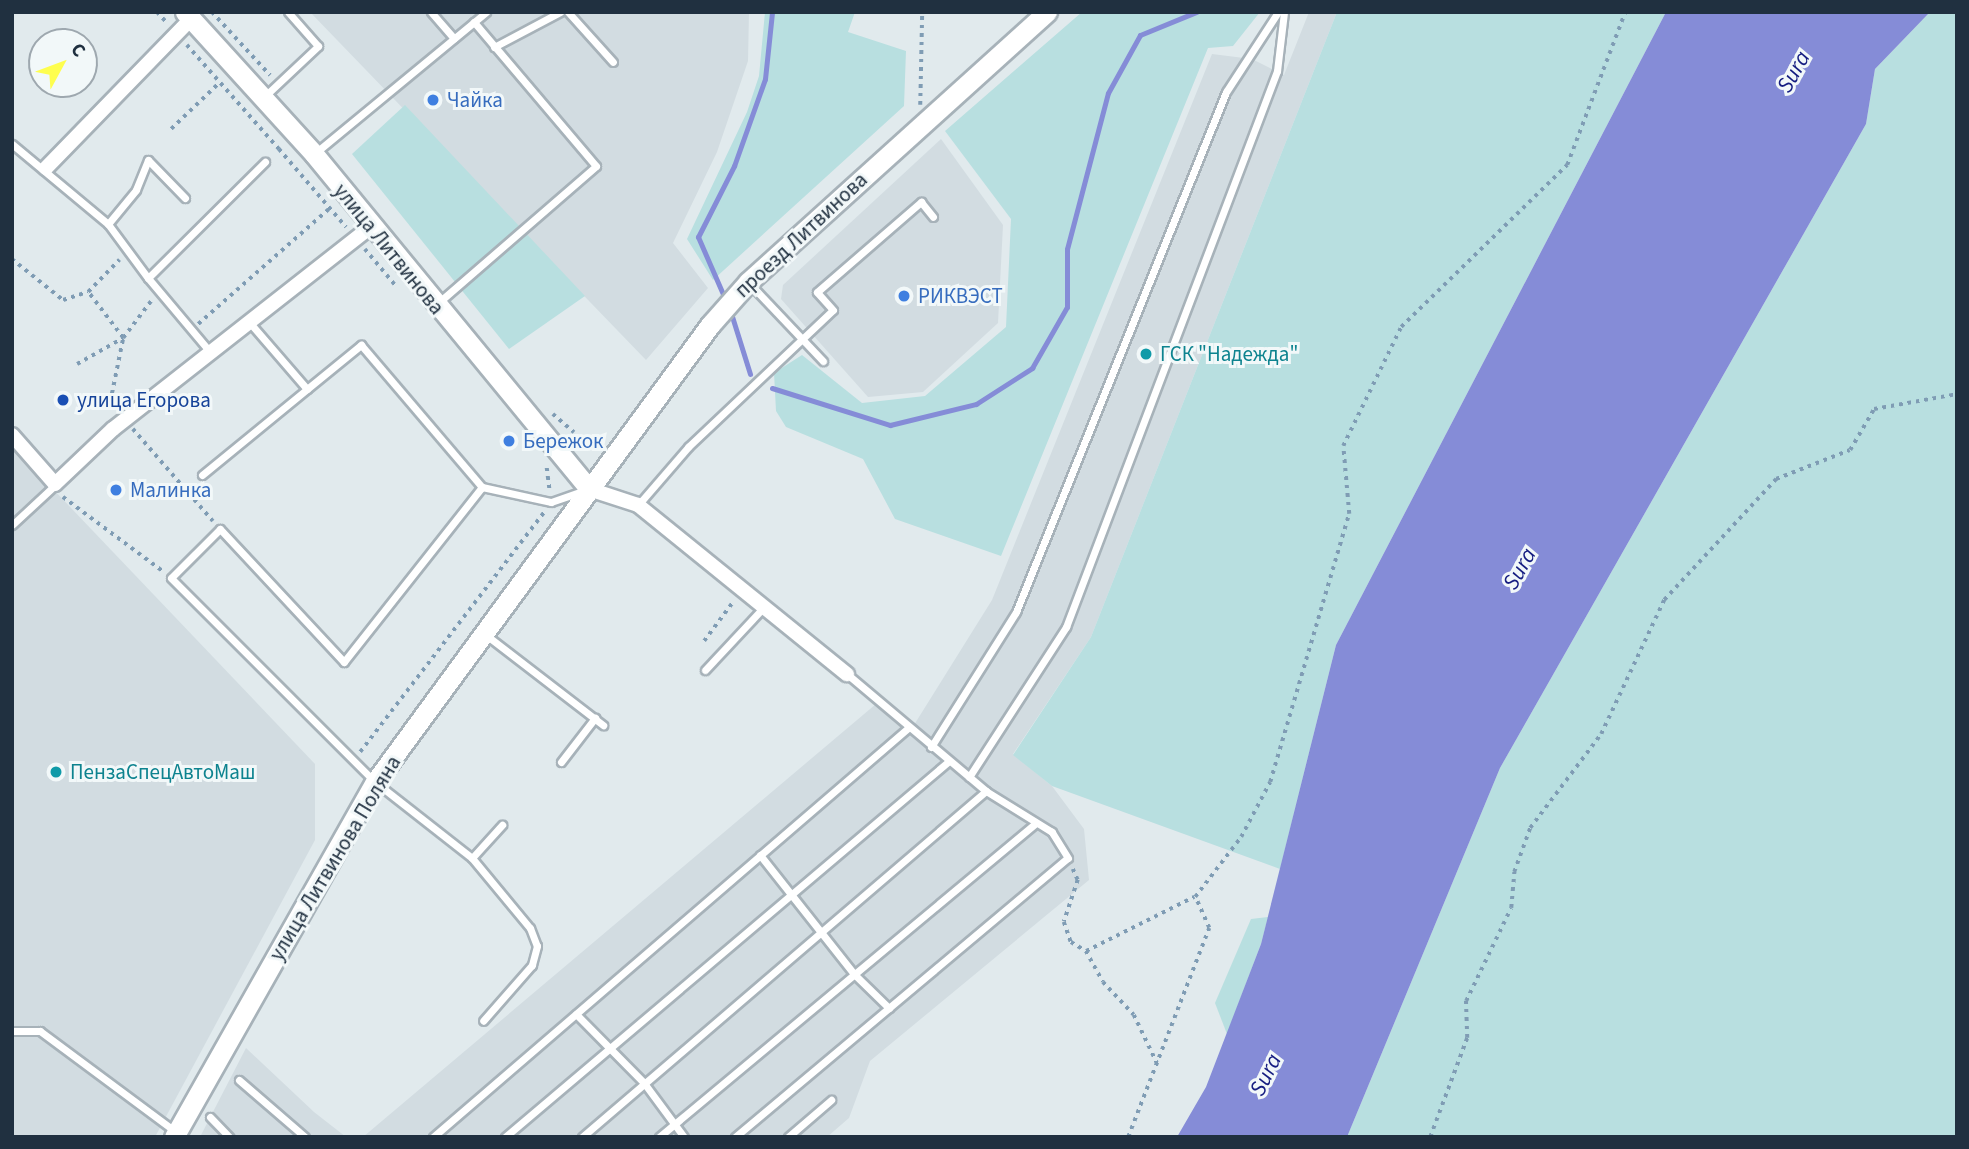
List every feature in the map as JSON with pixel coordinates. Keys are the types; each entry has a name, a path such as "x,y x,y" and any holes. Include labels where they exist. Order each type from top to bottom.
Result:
{"main road":[{"name":"проезд Литвинова","path":"589,489 748,282 1047,12"},
{"name":"улица Литвинова","path":"188,16 314,154 435,306 589,489"},
{"name":"улица Литвинова Поляна","path":"175,1135 375,782 485,635 589,489"}],"street":[{"path":"46,167 177,33 188,16"},
{"path":"12,435 53,486 113,429 212,354 371,226"},
{"path":"589,489 638,505 847,674"}],"lane":[{"path":"263,98 318,46 288,12"},
{"path":"431,12 454,38"},
{"path":"314,154 486,12"},
{"path":"494,47 561,12"},
{"path":"568,12 613,62"},
{"path":"932,747 1016,612 1226,92 1278,12"},
{"path":"969,777 1066,627 1277,71 1284,12"},
{"path":"435,306 596,166 474,22"},
{"path":"12,145 46,167 108,224 148,278 212,354"},
{"path":"108,224 136,190 148,160 185,198"},
{"path":"148,278 265,162"},
{"path":"638,505 688,447 833,310 817,292 921,202 933,217"},
{"path":"748,282 823,361"},
{"path":"249,322 307,390"},
{"path":"202,475 361,345 482,487 551,502 589,489"},
{"path":"12,525 53,486"},
{"path":"482,487 344,663 220,529 171,578 375,782 472,858 507,897 537,946 517,985 483,1021"},
{"path":"705,670 764,606"},
{"path":"485,635 603,725"},
{"path":"735,1137 1068,858 1052,832 1035,824 986,791 847,674"},
{"path":"561,762 596,718"},
{"path":"433,1137 908,728"},
{"path":"505,1137 948,761"},
{"path":"582,1137 986,791"},
{"path":"659,1137 1035,824"},
{"path":"472,858 502,825"},
{"path":"761,855 854,975 889,1008"},
{"path":"576,1014 644,1083 684,1137"},
{"path":"12,1031 40,1031 175,1135"},
{"path":"239,1080 304,1137"},
{"path":"788,1137 831,1100"},
{"path":"210,1117 229,1137"}],"path":[{"path":"919,125 922,12"},
{"path":"1086,951 1195,897 1241,837 1270,782 1349,514 1343,446 1401,327 1567,165 1625,12"},
{"path":"177,33 279,149 265,162"},
{"path":"171,129 219,83"},
{"path":"191,330 330,209"},
{"path":"12,259 63,300 88,292 128,251"},
{"path":"77,363 123,338 159,291"},
{"path":"88,292 123,338 110,402"},
{"path":"1430,1137 1467,1038 1466,1001 1511,908 1514,872 1530,828 1601,734 1664,600 1776,479 1850,450 1874,410 1957,394"},
{"path":"132,428 220,529"},
{"path":"53,486 171,578"},
{"path":"704,641 737,586"},
{"path":"1068,858 1078,880 1064,922 1070,942 1086,951 1103,982 1134,1015 1157,1063"},
{"path":"1128,1137 1209,928 1195,897"}],"shaded area":[{"path":"310,12 749,12 748,61 717,152 673,243 708,288 646,360"},
{"path":"765,12 855,12 848,32 906,51 904,106 713,280 687,239 747,112 759,76"},
{"path":"1082,12 1260,12 1233,46 1208,48 1001,556 895,519 863,459 786,427 776,411 774,373 802,355 862,403 925,396 1006,327 1011,219 945,131"},
{"path":"1309,12 1337,12 1091,637 1013,754 1052,786 1084,829 1089,880 870,1061 849,1118 827,1137 363,1137 876,704 914,725 992,600 1212,54 1252,59 1284,75"},
{"path":"1337,12 1666,12 1336,645 1280,869 1052,786 1013,755 1091,637"},
{"path":"1930,12 1957,12 1957,1137 1347,1137 1500,768 1866,124 1875,69"},
{"path":"405,105 585,296 509,349 352,154"},
{"path":"941,139 1003,225 998,323 923,392 868,397 781,299 783,285"},
{"path":"12,446 315,764 315,840 155,1137 12,1137"},
{"path":"1268,917 1261,944 1227,1034 1215,1003 1251,919"},
{"path":"246,1048 314,1112 346,1137 200,1137"}],"water":[{"name":"Sura","path":"1666,12 1930,12 1875,69 1866,124 1500,768 1347,1137 1177,1137 1206,1087 1261,944 1336,645"}],"waterway":[{"path":"726,301 698,237 734,166 765,79 772,12"},
{"path":"772,388 890,425 976,404 1032,368 1067,307 1067,249 1108,93 1140,35 1196,12"},
{"path":"730,310 750,374"}],"place":[{"name":"Чайка","path":"433,100"},
{"name":"РИКВЭСТ","path":"904,296"},
{"name":"ГСК \"Надежда\"","path":"1146,354"},
{"name":"улица Егорова","path":"63,400"},
{"name":"Бережок","path":"509,441"},
{"name":"Малинка","path":"116,490"},
{"name":"ПензаСпецАвтоМаш","path":"56,772"}]}
